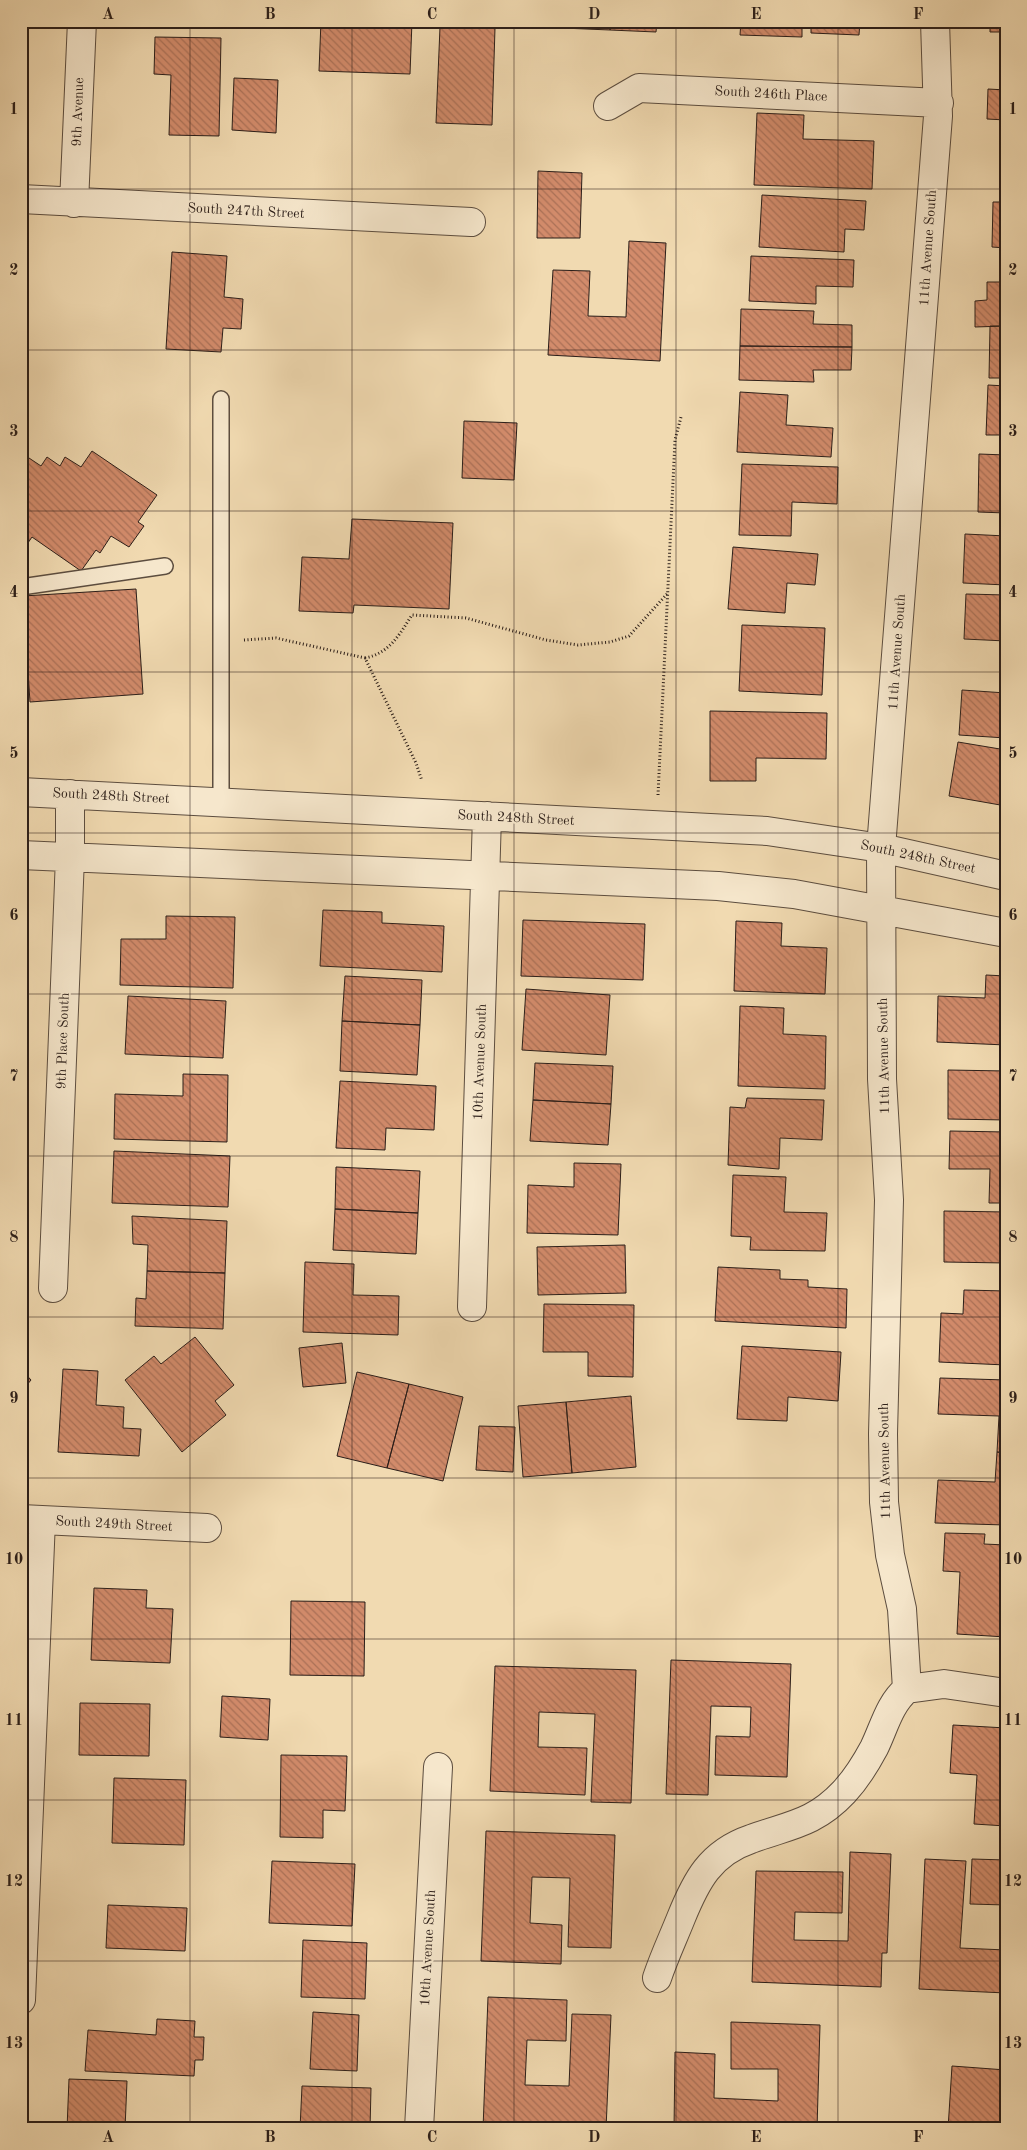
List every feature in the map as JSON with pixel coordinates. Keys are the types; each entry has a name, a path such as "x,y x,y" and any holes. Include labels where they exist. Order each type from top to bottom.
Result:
{"street":[{"name":"9th Avenue","path":"74,203 82,21"},
{"name":"11th Avenue South","path":"907,1689 902,1608 890,1555 884,1502 883,1434 889,1200 882,1079 883,912 881,848 939,103 935,21"},
{"name":"South 246th Place","path":"608,106 639,88 939,103"},
{"name":"South 247th Street","path":"21,199 471,222"},
{"name":"South 248th Street","path":"21,792 768,831 881,848 1006,876"},
{"name":"9th Place South","path":"53,1288 70,857 70,794"},
{"name":"10th Avenue South","path":"472,1308 487,816"},
{"path":"21,855 718,886 794,894 1006,934"},
{"path":"21,2000 31,1520"},
{"name":"South 249th Street","path":"31,1520 207,1528"},
{"path":"657,1978 687,1900 702,1874 722,1854 737,1844 795,1826 821,1812 834,1802 864,1766 894,1704 907,1689 944,1684 1006,1693"},
{"name":"10th Avenue South","path":"419,2129 438,1767"}],"lane":[{"path":"221,400 221,802"},
{"path":"21,587 164,566"}],"path":[{"path":"656,825 675,440 681,417"},
{"path":"221,642 276,638 365,658 379,655 395,642 412,616 466,618 546,640 578,645 610,642 629,636 668,593"},
{"path":"365,658 416,763 425,791 429,813"}],"building":[{"path":"321,21 412,21 410,74 319,71"},
{"path":"563,21 611,21 610,30 562,28"},
{"path":"611,21 657,21 656,32 610,30"},
{"path":"674,21 725,21 725,27 674,24"},
{"path":"741,21 802,21 802,37 740,35"},
{"path":"811,21 860,21 859,35 811,33"},
{"path":"990,21 1006,21 1006,32 990,32"},
{"path":"440,27 495,28 492,125 436,123"},
{"path":"155,37 221,38 219,136 169,135 171,75 154,74"},
{"path":"234,78 278,80 276,133 232,130"},
{"path":"988,89 1006,90 1006,120 987,119"},
{"path":"757,113 804,115 803,139 874,141 872,189 754,185"},
{"path":"538,171 582,173 580,238 537,238"},
{"path":"762,195 866,201 864,230 845,229 844,252 759,247"},
{"path":"993,202 1006,202 1006,248 992,247"},
{"path":"629,241 666,243 660,361 548,355 553,270 590,271 588,316 626,317"},
{"path":"172,252 227,256 224,297 243,299 241,329 223,328 221,352 166,349"},
{"path":"751,256 854,260 853,287 816,286 816,304 749,301"},
{"path":"21,263 26,263 24,306 21,306"},
{"path":"987,282 1006,282 1006,326 975,327 975,301 987,300"},
{"path":"741,309 814,311 813,324 852,325 852,347 740,346"},
{"path":"990,326 1006,326 1006,378 989,378"},
{"path":"740,346 852,347 851,370 813,370 814,382 739,380"},
{"path":"988,385 1006,386 1006,435 986,435"},
{"path":"740,392 788,395 786,425 833,428 831,457 737,452"},
{"path":"464,421 517,423 514,480 462,478"},
{"path":"92,451 157,495 138,522 144,526 129,547 111,536 100,553 96,550 81,571 32,537 21,553 21,463 26,456 41,466 47,457 60,466 65,457 81,467"},
{"path":"979,454 1006,455 1006,513 978,512"},
{"path":"742,464 838,467 837,504 792,502 791,536 739,535"},
{"path":"352,519 453,523 449,609 354,605 353,613 299,611 302,557 349,559"},
{"path":"965,534 1006,536 1006,585 963,583"},
{"path":"733,547 818,554 815,585 787,583 785,613 728,609"},
{"path":"136,589 143,694 30,702 23,596"},
{"path":"966,594 1006,595 1006,641 964,639"},
{"path":"742,625 825,628 822,695 739,691"},
{"path":"962,690 1006,693 1006,738 959,735"},
{"path":"710,711 827,713 826,759 756,758 756,781 710,781"},
{"path":"958,742 1006,750 1006,806 949,796"},
{"path":"323,910 382,912 382,923 444,926 442,972 320,966"},
{"path":"166,916 235,917 233,988 120,985 121,939 166,939"},
{"path":"523,920 645,924 643,980 521,976"},
{"path":"736,921 782,923 781,946 827,948 825,994 734,991"},
{"path":"986,975 1006,976 1006,1045 937,1042 938,996 985,998"},
{"path":"345,976 422,980 420,1025 342,1021"},
{"path":"526,989 610,995 606,1055 522,1050"},
{"path":"128,996 226,1001 223,1058 125,1054"},
{"path":"740,1006 784,1008 783,1034 826,1036 825,1089 738,1086"},
{"path":"342,1021 420,1025 417,1075 340,1071"},
{"path":"535,1063 613,1066 611,1104 533,1100"},
{"path":"948,1070 1006,1071 1006,1120 948,1119"},
{"path":"183,1074 228,1075 227,1142 114,1139 115,1094 183,1096"},
{"path":"340,1081 436,1086 434,1130 386,1128 385,1150 336,1148"},
{"path":"747,1098 824,1100 822,1140 780,1138 779,1169 728,1165 730,1107 745,1108"},
{"path":"533,1100 611,1104 608,1145 530,1141"},
{"path":"950,1131 1006,1132 1006,1203 989,1203 990,1169 949,1169"},
{"path":"114,1151 230,1156 228,1207 112,1203"},
{"path":"574,1163 621,1164 618,1235 527,1233 528,1185 574,1187"},
{"path":"336,1167 420,1171 418,1213 335,1209"},
{"path":"733,1175 786,1177 784,1212 827,1213 825,1251 750,1250 751,1237 731,1236"},
{"path":"335,1209 418,1213 416,1254 333,1250"},
{"path":"944,1211 1006,1212 1006,1263 944,1262"},
{"path":"132,1216 227,1221 225,1273 147,1271 148,1245 133,1244"},
{"path":"625,1245 626,1293 538,1295 537,1247"},
{"path":"305,1262 354,1264 353,1295 399,1296 398,1335 303,1332"},
{"path":"718,1267 780,1270 780,1279 808,1280 808,1287 847,1289 846,1328 715,1321"},
{"path":"147,1271 225,1273 223,1329 135,1326 136,1298 146,1299"},
{"path":"964,1290 1006,1291 1006,1365 939,1362 941,1313 963,1314"},
{"path":"544,1304 634,1305 633,1377 588,1376 588,1352 543,1352"},
{"path":"195,1337 234,1385 215,1401 226,1415 182,1452 125,1380 154,1356 161,1364"},
{"path":"342,1343 346,1383 303,1387 299,1348"},
{"path":"742,1346 841,1352 838,1401 788,1397 787,1421 737,1419"},
{"path":"21,1369 31,1380 21,1392"},
{"path":"63,1369 98,1371 96,1405 124,1407 123,1428 141,1429 139,1456 58,1452"},
{"path":"357,1372 409,1384 387,1468 337,1456"},
{"path":"940,1378 1006,1380 1006,1453 997,1452 999,1416 938,1414"},
{"path":"409,1384 463,1397 443,1481 387,1468"},
{"path":"631,1396 636,1467 572,1473 566,1402"},
{"path":"566,1402 572,1473 523,1477 518,1406"},
{"path":"479,1426 515,1427 513,1472 476,1470"},
{"path":"997,1452 1006,1453 1006,1525 935,1523 938,1480 995,1482"},
{"path":"945,1533 985,1534 984,1544 1006,1545 1006,1637 957,1634 960,1572 943,1571"},
{"path":"94,1588 147,1590 146,1608 173,1609 170,1663 91,1660"},
{"path":"291,1601 365,1602 364,1676 290,1675"},
{"path":"671,1660 791,1664 787,1777 715,1775 716,1736 750,1737 751,1707 711,1706 708,1795 666,1794"},
{"path":"495,1666 636,1670 631,1803 591,1802 595,1714 539,1712 538,1747 587,1748 585,1795 490,1791"},
{"path":"222,1696 270,1699 268,1740 220,1737"},
{"path":"80,1703 150,1704 149,1756 79,1755"},
{"path":"953,1725 1006,1728 1006,1826 974,1824 977,1775 950,1773"},
{"path":"281,1755 347,1756 345,1811 323,1810 323,1838 280,1837"},
{"path":"114,1778 186,1780 184,1845 112,1843"},
{"path":"486,1831 615,1835 611,1948 568,1947 570,1878 532,1877 530,1923 562,1925 561,1964 481,1961"},
{"path":"850,1852 891,1854 887,1953 882,1953 881,1987 752,1982 756,1871 843,1872 842,1913 795,1912 794,1940 848,1941"},
{"path":"925,1859 966,1861 960,1948 1006,1950 1006,1993 919,1989"},
{"path":"972,1859 1006,1860 1006,1905 970,1904"},
{"path":"272,1861 355,1864 352,1926 269,1923"},
{"path":"108,1905 187,1908 185,1951 106,1948"},
{"path":"303,1940 367,1943 365,1999 301,1997"},
{"path":"488,1997 567,2000 566,2041 527,2040 525,2085 569,2086 572,2014 611,2015 606,2129 483,2129"},
{"path":"313,2012 359,2015 357,2071 310,2069"},
{"path":"157,2019 195,2021 194,2037 204,2037 203,2060 195,2060 194,2076 85,2071 88,2030 156,2035"},
{"path":"731,2022 820,2025 817,2129 674,2129 675,2052 715,2054 714,2098 778,2101 778,2069 731,2069"},
{"path":"952,2066 1006,2070 1006,2129 948,2129"},
{"path":"69,2079 127,2081 125,2129 67,2129"},
{"path":"302,2086 371,2088 370,2129 300,2129"}]}
